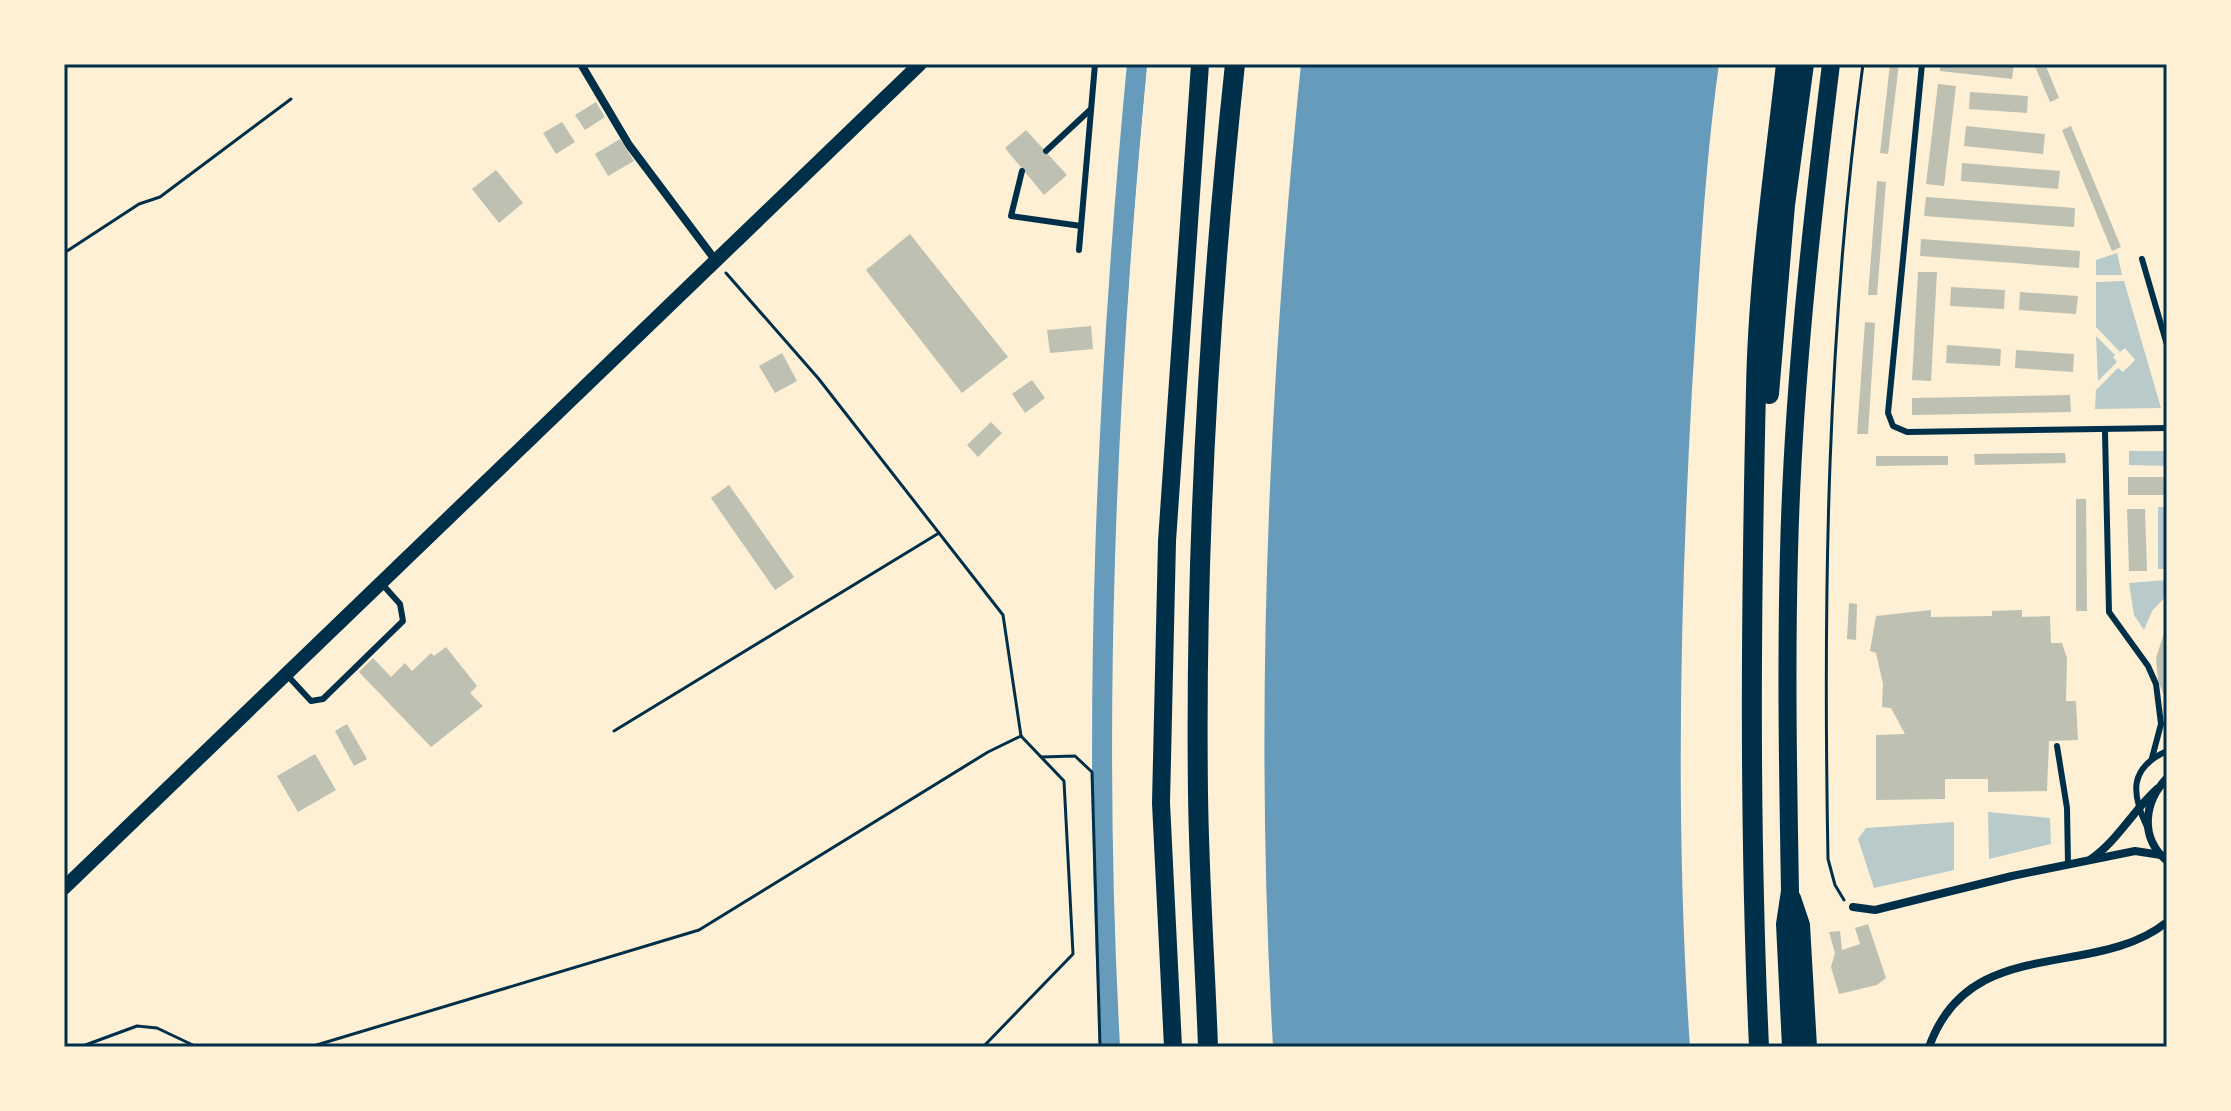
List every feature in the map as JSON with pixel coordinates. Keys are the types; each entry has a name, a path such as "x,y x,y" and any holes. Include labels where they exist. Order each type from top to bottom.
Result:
{"highway":[{"path":"1173,1047 1161,803 1167,541 1200,64"},
{"path":"1208,1047 1198,794 1200,541 1208,365 1235,64"},
{"path":"1759,1047 1750,746 1758,428 1756,389 1770,203 1786,64"},
{"path":"1758,428 1770,392 1785,205 1804,64"},
{"path":"1791,1047 1785,924 1790,891 1789,550 1798,381 1813,207 1831,64"},
{"path":"1790,891 1801,925 1808,1047"}],"street":[{"path":"581,64 629,145 716,261"},
{"path":"64,888 920,64"},
{"path":"2087,861 2105,849 2138,807 2167,778"},
{"path":"2157,789 2150,801 2148,828 2164,858"},
{"path":"1853,907 1875,910 2135,851 2164,858"},
{"path":"1929,1047 1938,1026 1955,1001 1979,984 2002,973 2140,939 2166,920"}],"lane":[{"path":"1079,250 1095,64"},
{"path":"1922,64 1888,413 1893,426 1907,432 2105,432 2167,428"},
{"path":"1046,151 1090,110"},
{"path":"1022,171 1011,216 1081,226"},
{"path":"2142,259 2167,345"},
{"path":"2105,432 2109,612 2148,666 2156,684 2161,724 2152,758 2137,777 2138,807 2148,828"},
{"path":"287,675 311,701 323,699 403,621 400,604 382,584"},
{"path":"2057,746 2067,808 2068,864"},
{"path":"2152,758 2167,751"}],"path":[{"path":"1853,907 1841,898 1828,859 1824,661 1827,463 1844,204 1863,64"},
{"path":"64,253 139,204 160,197 291,99"},
{"path":"716,261 818,378 1003,615 1021,736 1064,781 1073,954 983,1047"},
{"path":"614,731 939,533"},
{"path":"310,1047 699,930 988,752 1021,736"},
{"path":"1041,757 1075,756 1092,772 1100,1047"},
{"path":"80,1047 137,1026 157,1028 197,1047"}],"shaded area":[{"path":"2117,253 2122,275 2096,275 2096,260"},
{"path":"2124,281 2161,408 2095,409 2096,390 2118,368 2123,372 2135,360 2125,348 2120,352 2096,327 2096,282"},
{"path":"2096,336 2115,355 2113,357 2117,362 2098,381"},
{"path":"2129,451 2167,451 2167,466 2129,465"},
{"path":"2158,507 2167,507 2167,569 2158,569"},
{"path":"2167,580 2167,595 2152,611 2144,630 2134,615 2129,583"},
{"path":"1988,812 2050,818 2051,844 1989,859"},
{"path":"1954,822 1954,870 1874,888 1858,839 1866,828"}],"water":[{"path":"1301,64 1719,64 1702,226 1685,553 1681,800 1690,1047 1273,1047 1265,801 1268,555 1280,309"}],"building":[{"path":"1890,64 1899,64 1888,154 1880,153"},
{"path":"1940,64 2014,64 2012,79 1940,71"},
{"path":"2034,64 2045,64 2059,98 2050,102"},
{"path":"1938,84 1956,86 1944,186 1926,184"},
{"path":"1970,92 2028,96 2027,113 1969,109"},
{"path":"596,102 605,117 585,130 575,115"},
{"path":"562,122 575,142 556,154 543,133"},
{"path":"1966,126 2045,134 2043,154 1964,146"},
{"path":"2071,126 2121,247 2112,251 2062,130"},
{"path":"1026,130 1067,175 1044,195 1005,148"},
{"path":"620,139 634,161 608,176 595,154"},
{"path":"1962,163 2060,171 2058,189 1961,181"},
{"path":"496,170 523,203 499,223 472,189"},
{"path":"1877,181 1886,182 1877,295 1868,295"},
{"path":"1926,197 2075,208 2074,227 1924,216"},
{"path":"910,234 1008,357 962,393 866,270"},
{"path":"1921,239 2080,251 2079,268 1920,256"},
{"path":"1918,272 1937,272 1931,381 1912,380"},
{"path":"1951,287 2005,290 2004,309 1950,306"},
{"path":"2020,292 2078,296 2076,314 2019,310"},
{"path":"1865,322 1875,323 1868,434 1857,434"},
{"path":"1091,326 1093,349 1050,353 1047,330"},
{"path":"1947,345 2001,349 2000,366 1946,363"},
{"path":"2016,350 2074,354 2073,372 2015,368"},
{"path":"782,353 797,381 775,393 759,366"},
{"path":"1032,380 1045,398 1025,413 1012,394"},
{"path":"2070,395 2071,412 1912,415 1912,398"},
{"path":"991,422 1002,433 978,457 967,445"},
{"path":"2065,453 2066,463 1975,465 1974,454"},
{"path":"1876,456 1948,456 1948,465 1876,466"},
{"path":"2128,477 2167,477 2167,495 2128,495"},
{"path":"729,485 794,577 775,590 711,498"},
{"path":"2076,499 2086,499 2087,611 2076,611"},
{"path":"2127,509 2145,509 2147,571 2129,571"},
{"path":"1849,603 1857,604 1856,640 1847,639"},
{"path":"1931,610 1931,617 1992,616 1992,611 2022,610 2022,617 2050,616 2051,643 2062,643 2067,658 2066,701 2076,701 2078,740 2049,741 2047,791 1988,792 1988,779 1945,779 1945,799 1876,800 1876,735 1905,734 1891,708 1882,707 1883,684 1876,653 1870,651 1876,616"},
{"path":"2167,624 2167,702 2158,681 2156,658"},
{"path":"446,647 477,686 470,693 483,706 431,747 359,672 373,658 391,677 405,663 412,671 431,653 434,656"},
{"path":"347,724 367,759 354,766 335,731"},
{"path":"315,754 336,790 298,812 277,776"},
{"path":"1868,924 1886,978 1877,985 1839,994 1831,967 1835,953 1829,932 1840,931 1842,950 1860,944 1855,928"}],"waterway":[{"path":"1110,1047 1102,801 1105,555 1117,309 1137,64"},
{"path":"1116,1047 1108,801 1111,555 1124,309 1144,64"}]}
